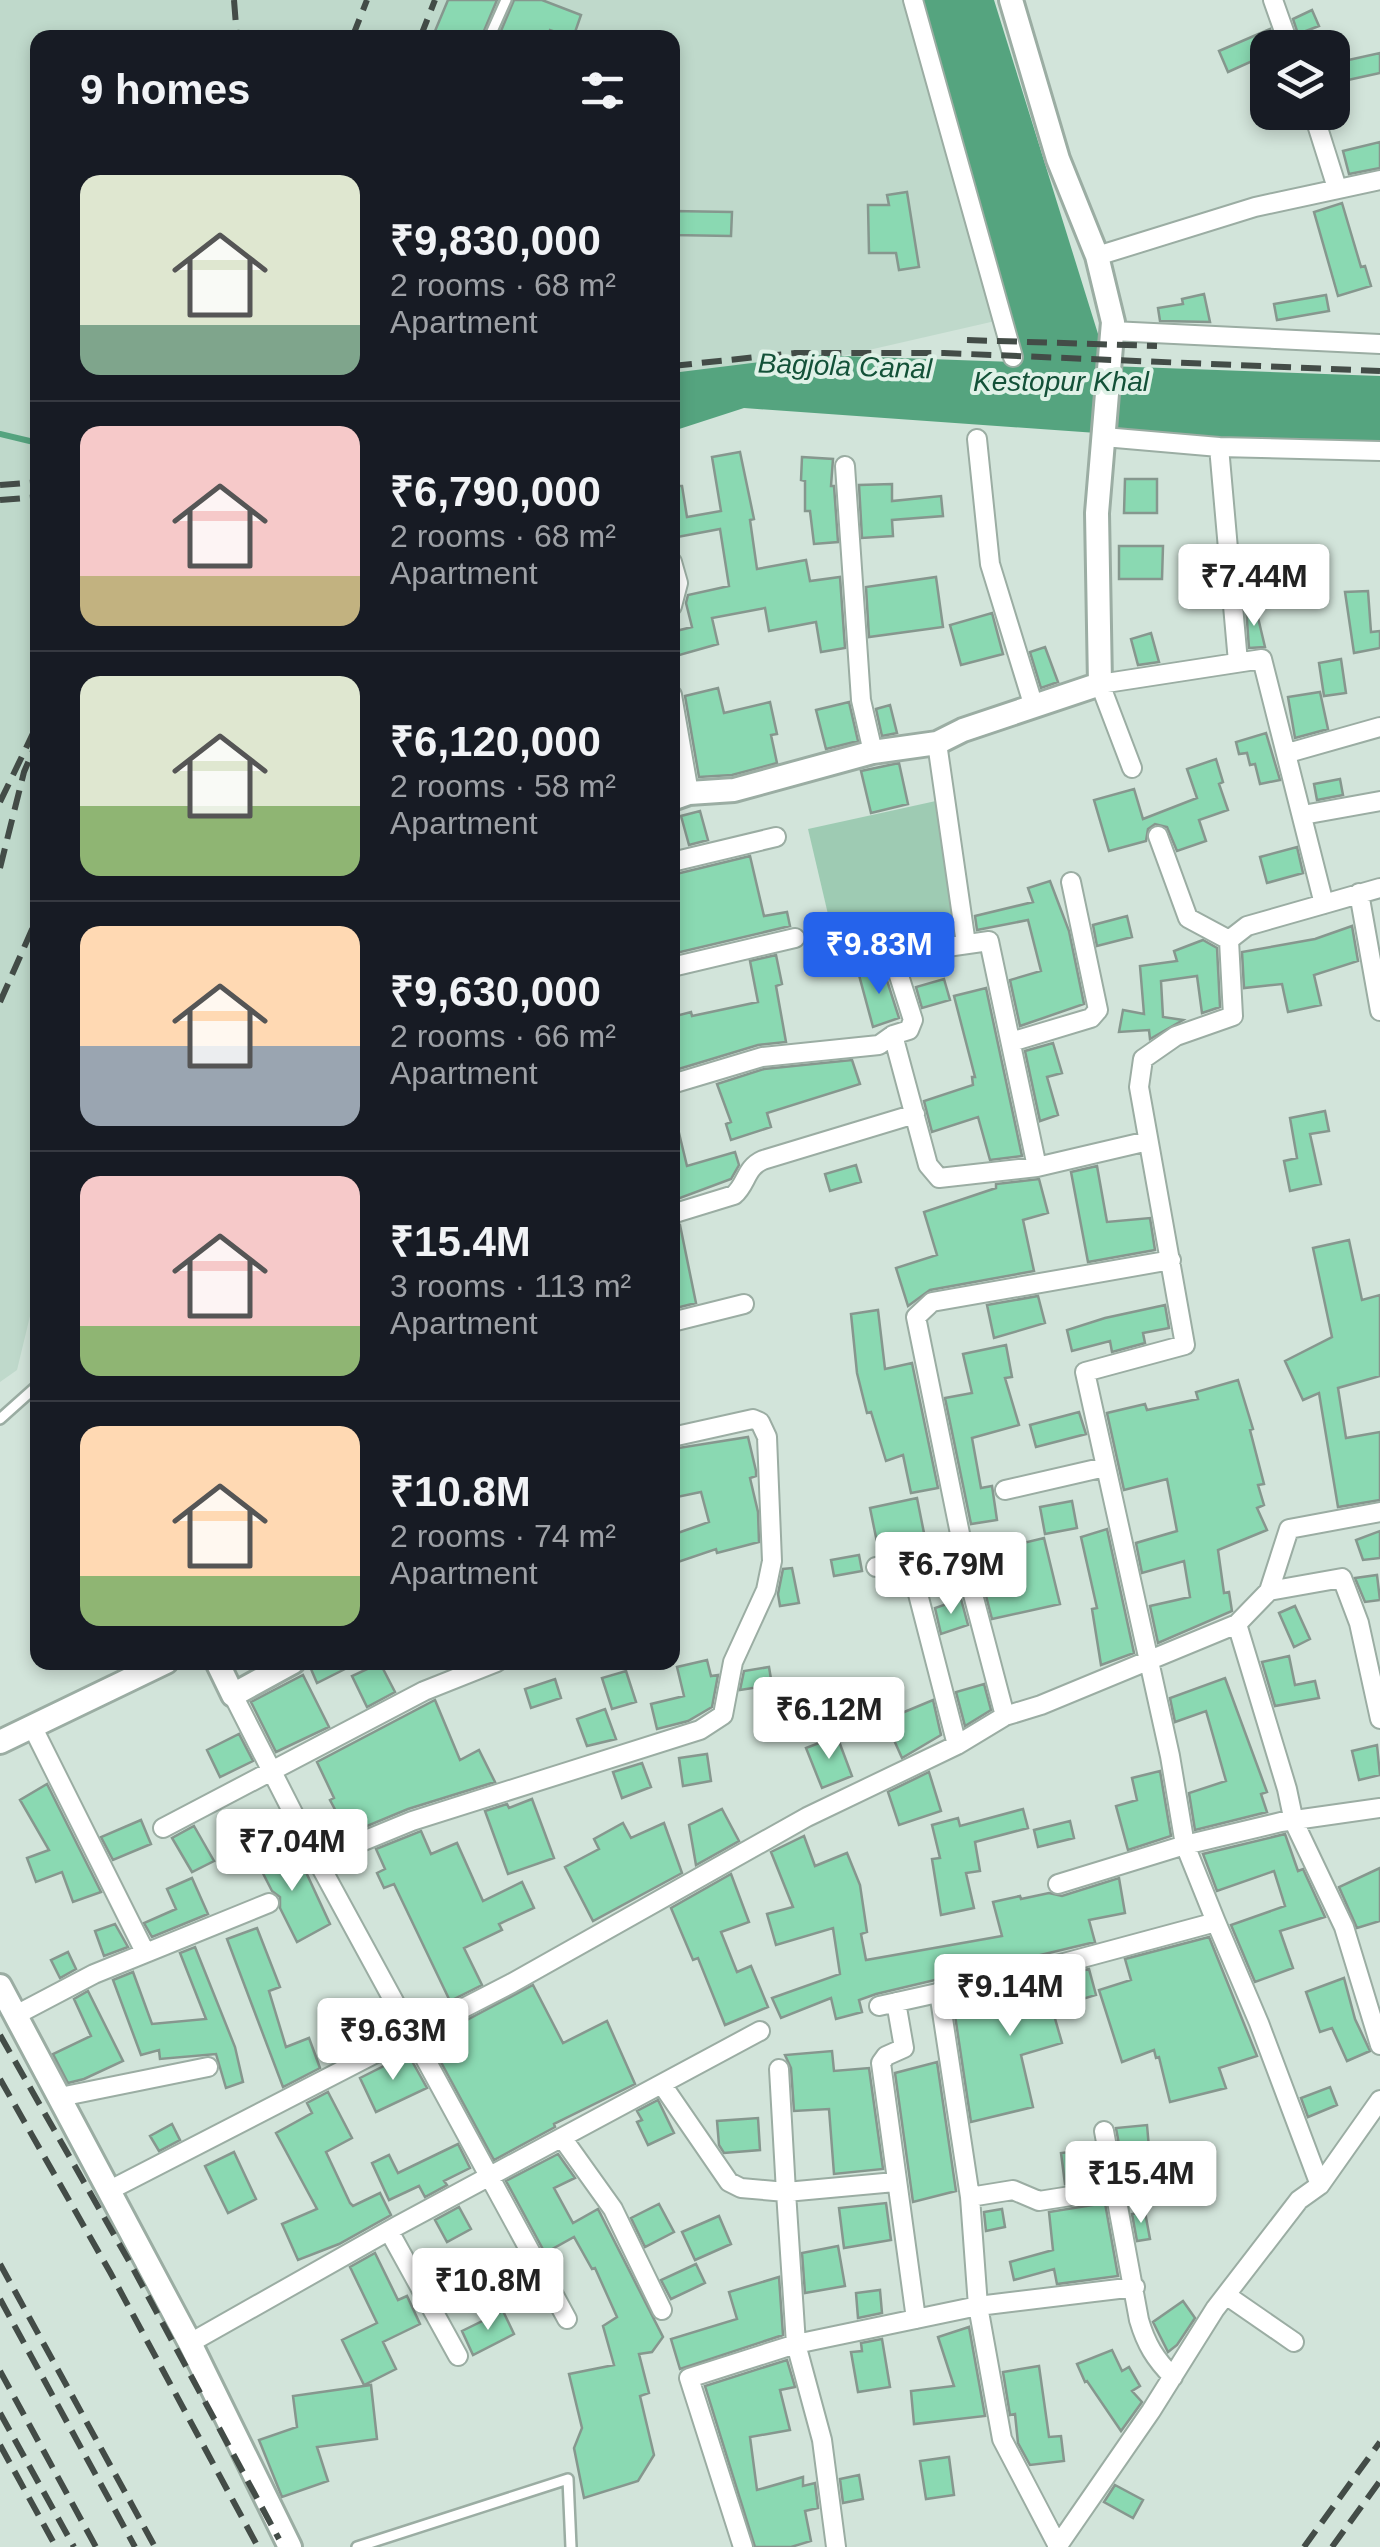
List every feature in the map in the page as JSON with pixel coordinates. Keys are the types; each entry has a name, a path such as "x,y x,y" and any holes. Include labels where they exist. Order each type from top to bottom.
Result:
{"street":[{"path":"913,0 1013,357"},
{"path":"1010,0 1058,158 1097,256 1113,322 1097,513 1100,684 1132,768"},
{"path":"1272,0 1283,30"},
{"path":"1319,130 1337,188"},
{"path":"1097,256 1255,207 1380,180"},
{"path":"1112,335 1380,344"},
{"path":"1104,437 1219,446 1380,451"},
{"path":"977,439 990,564 1034,706"},
{"path":"1219,446 1238,662"},
{"path":"845,466 861,700 873,752"},
{"path":"681,796 734,790 873,752 936,743 963,730 1100,684 1262,659 1324,904"},
{"path":"1288,753 1380,727"},
{"path":"936,743 966,944"},
{"path":"1303,815 1380,801"},
{"path":"680,860 776,836"},
{"path":"1158,836 1188,918 1229,940"},
{"path":"1012,1042 1092,1018 1098,1010 1070,882"},
{"path":"1229,940 1247,926 1380,888"},
{"path":"1359,893 1380,1011"},
{"path":"680,964 796,938"},
{"path":"1229,940 1234,1016 1176,1036 1142,1059 1139,1087 1185,1345 1085,1372 1150,1662 1186,1846 1320,2185"},
{"path":"680,1082 762,1057 879,1045 909,1030 913,1020 895,963 912,952 989,941 1037,1167"},
{"path":"893,1035 928,1165 940,1178 1037,1167 1148,1141"},
{"path":"680,1212 734,1195 741,1189 748,1170 763,1160 915,1114"},
{"path":"1005,1716 970,1583 916,1317 932,1302 1171,1260"},
{"path":"680,1320 744,1304"},
{"path":"317,1860 412,1821 700,1730 723,1714 733,1662 766,1590 772,1561 767,1437 760,1422 754,1419 680,1435"},
{"path":"1004,1490 1105,1466"},
{"path":"110,2190 413,2034 806,1818 957,1745 1005,1716 1150,1662 1237,1624 1270,1591 1289,1530 1380,1512"},
{"path":"876,1566 910,1563 957,1745"},
{"path":"1270,1591 1342,1578 1371,1637 1380,1719"},
{"path":"1237,1624 1288,1789 1294,1822 1344,1927 1380,2045"},
{"path":"0,1742 149,1670"},
{"path":"221,1670 317,1860 567,2320"},
{"path":"233,1696 279,1670"},
{"path":"164,1828 424,1691 477,1670"},
{"path":"32,1726 145,1952"},
{"path":"1058,1884 1186,1846 1380,1808"},
{"path":"16,2015 94,1974 269,1902"},
{"path":"916,2319 881,2063 886,2056 904,2048 887,2004 1023,1974 1216,1922"},
{"path":"0,1986 190,2343 290,2547"},
{"path":"939,1992 970,2197 978,2306 1002,2440 1057,2546 1226,2295 1299,2200 1320,2185 1380,2100"},
{"path":"190,2343 388,2231 760,2031"},
{"path":"60,2097 208,2066"},
{"path":"779,2069 796,2344 822,2440 836,2547"},
{"path":"663,2086 728,2182 741,2188 786,2192 895,2182"},
{"path":"1104,2131 1145,2342 1173,2376"},
{"path":"563,2139 614,2209 662,2310"},
{"path":"970,2197 1013,2190 1038,2201 1116,2189"},
{"path":"388,2231 458,2356"},
{"path":"743,2547 689,2378 796,2344 978,2306 1135,2287"},
{"path":"1226,2295 1294,2342"}],"lane":[{"path":"493,30 506,0"},
{"path":"0,1419 30,1392"},
{"path":"357,2547 568,2479 571,2547"}],"shaded area":[{"path":"0,0 917,0 1004,319 680,393 680,30 30,30 30,1316 17,1370 0,1382"},
{"path":"945,799 965,940 842,974 808,829"}],"water":[{"name":"Kestopur Khal","path":"916,0 994,0 1108,366 1380,376 1380,445 1195,440 744,408 680,429 680,372 815,355 1014,362"}],"building":[{"path":"448,0 497,0 484,30 435,30"},
{"path":"514,0 542,0 581,15 576,30 501,30"},
{"path":"1312,10 1319,26 1297,30 1293,19"},
{"path":"1250,38 1250,62 1228,72 1219,51"},
{"path":"1380,53 1380,73 1350,80 1350,60"},
{"path":"1380,142 1380,168 1349,174 1343,151"},
{"path":"907,192 919,267 899,270 896,253 869,253 868,205 889,205 887,195"},
{"path":"1342,203 1361,267 1365,266 1371,286 1338,296 1314,212"},
{"path":"680,211 732,212 731,236 680,235"},
{"path":"1204,294 1210,322 1160,321 1158,308 1183,304 1182,299"},
{"path":"1326,295 1329,311 1277,320 1274,304"},
{"path":"740,452 754,519 750,520 757,569 806,560 810,581 840,577 845,648 821,652 816,622 769,631 765,608 712,618 718,644 680,655 680,630 692,627 688,595 729,586 720,529 680,536 680,486 687,517 721,511 712,457"},
{"path":"802,457 833,459 831,486 838,542 814,544 810,511 805,511"},
{"path":"1125,479 1157,479 1157,513 1124,513"},
{"path":"892,484 892,501 941,496 943,516 892,520 893,536 862,538 859,485"},
{"path":"1119,546 1163,546 1162,579 1119,579"},
{"path":"936,577 943,627 869,637 866,587"},
{"path":"1368,591 1371,632 1380,631 1380,648 1354,653 1345,592"},
{"path":"1255,605 1265,647 1249,648 1246,607"},
{"path":"992,613 1003,654 961,665 950,625"},
{"path":"1151,633 1159,662 1138,665 1131,639"},
{"path":"1045,647 1058,682 1041,688 1030,652"},
{"path":"1341,659 1346,693 1324,696 1319,663"},
{"path":"718,688 724,713 770,702 777,734 771,735 777,763 732,775 699,777 685,696"},
{"path":"1320,692 1328,729 1295,738 1288,697"},
{"path":"849,702 858,741 826,749 816,710"},
{"path":"890,705 897,733 882,736 876,709"},
{"path":"1266,733 1280,780 1260,784 1255,764 1250,765 1247,753 1239,754 1236,742"},
{"path":"1216,759 1228,810 1199,820 1206,841 1177,851 1167,827 1155,824 1148,829 1146,841 1109,851 1094,800 1134,789 1143,819 1197,798 1187,769"},
{"path":"899,763 908,804 871,813 861,771"},
{"path":"1340,779 1343,795 1317,800 1314,784"},
{"path":"700,811 708,840 689,845 681,816"},
{"path":"1297,847 1303,873 1267,883 1260,857"},
{"path":"750,856 764,916 787,912 790,926 680,952 680,873"},
{"path":"1050,881 1069,931 1084,1004 1020,1026 1010,980 1041,971 1028,920 977,930 975,916 1033,902 1028,888"},
{"path":"1127,916 1132,937 1097,946 1093,925"},
{"path":"1352,926 1358,961 1314,975 1321,1005 1288,1012 1282,984 1244,988 1242,952 1315,939"},
{"path":"1203,940 1217,948 1220,1007 1202,1013 1197,976 1161,981 1163,1017 1183,1020 1150,1039 1149,1030 1119,1032 1123,1010 1144,1014 1140,966 1177,961 1174,951"},
{"path":"776,955 782,984 776,986 786,1042 758,1045 680,1069 680,1015 691,1012 692,1016 758,1002 750,961"},
{"path":"883,968 899,1018 873,1027 859,975"},
{"path":"944,979 950,1000 922,1008 916,987"},
{"path":"986,988 1022,1156 990,1160 978,1117 932,1132 924,1101 973,1085 975,1077 954,996"},
{"path":"1053,1043 1062,1073 1047,1077 1058,1115 1040,1121 1025,1051"},
{"path":"852,1060 860,1084 767,1113 771,1127 731,1140 726,1124 731,1122 717,1084 764,1069"},
{"path":"1325,1111 1329,1131 1310,1134 1321,1184 1290,1191 1284,1161 1297,1158 1290,1118"},
{"path":"680,1137 687,1166 735,1152 739,1165 731,1179 680,1198"},
{"path":"856,1165 861,1182 830,1191 825,1174"},
{"path":"1097,1166 1107,1222 1150,1218 1155,1250 1088,1262 1071,1172"},
{"path":"1039,1179 1048,1213 1023,1220 1034,1271 930,1290 908,1306 896,1268 937,1255 924,1212 996,1188 996,1184"},
{"path":"680,1225 696,1303 680,1307"},
{"path":"1349,1240 1362,1300 1380,1295 1380,1376 1338,1388 1346,1438 1380,1432 1380,1500 1338,1507 1319,1393 1303,1400 1285,1361 1332,1337 1313,1248"},
{"path":"1038,1296 1045,1323 994,1338 987,1305"},
{"path":"1165,1305 1169,1328 1143,1333 1145,1343 1112,1352 1110,1341 1072,1351 1067,1330"},
{"path":"878,1310 885,1369 912,1363 938,1488 911,1493 903,1455 886,1461 871,1412 867,1413 857,1373 851,1314"},
{"path":"1006,1345 1012,1377 1005,1378 1019,1425 972,1438 981,1488 992,1486 997,1520 971,1524 945,1398 972,1393 963,1354"},
{"path":"1238,1380 1264,1484 1258,1485 1264,1505 1257,1508 1267,1530 1218,1550 1224,1593 1229,1592 1232,1611 1158,1643 1150,1606 1190,1597 1184,1561 1142,1573 1136,1543 1177,1531 1167,1479 1124,1490 1107,1413 1145,1404 1147,1410 1198,1399 1196,1392"},
{"path":"1079,1412 1086,1434 1036,1447 1030,1425"},
{"path":"748,1437 756,1471 756,1476 750,1478 758,1512 759,1542 717,1553 716,1549 680,1561 680,1532 709,1522 701,1492 680,1496 680,1448"},
{"path":"917,1498 926,1543 879,1552 870,1508"},
{"path":"1072,1501 1077,1528 1045,1534 1040,1507"},
{"path":"1107,1529 1134,1653 1101,1665 1092,1609 1097,1608 1081,1537"},
{"path":"1380,1531 1380,1558 1363,1560 1356,1540"},
{"path":"1044,1538 1060,1604 992,1619 984,1588 1017,1583 1007,1547"},
{"path":"859,1555 862,1571 834,1576 831,1560"},
{"path":"792,1568 799,1603 780,1606 783,1569"},
{"path":"1377,1575 1380,1600 1365,1602 1355,1578"},
{"path":"961,1599 968,1625 941,1634 935,1608"},
{"path":"1295,1606 1310,1639 1294,1647 1279,1613"},
{"path":"1289,1656 1295,1685 1315,1681 1319,1698 1275,1706 1262,1662"},
{"path":"707,1660 711,1676 718,1675 712,1707 688,1721 657,1729 651,1704 684,1696 680,1666"},
{"path":"769,1667 772,1685 740,1690 744,1671"},
{"path":"311,1670 343,1670 317,1683"},
{"path":"365,1670 384,1670 395,1692 367,1707 352,1676"},
{"path":"626,1671 636,1702 612,1709 602,1678"},
{"path":"303,1675 329,1727 276,1752 251,1702"},
{"path":"1225,1678 1267,1792 1261,1794 1267,1812 1195,1830 1189,1793 1226,1781 1206,1711 1175,1722 1170,1698"},
{"path":"555,1679 561,1698 531,1708 525,1689"},
{"path":"984,1684 991,1710 965,1726 956,1692"},
{"path":"435,1700 460,1760 479,1750 495,1782 408,1809 348,1834 330,1800 334,1798 317,1762"},
{"path":"933,1700 941,1735 902,1758 885,1720"},
{"path":"605,1709 616,1739 587,1746 577,1719"},
{"path":"239,1734 253,1761 220,1777 207,1750"},
{"path":"837,1736 852,1776 822,1788 806,1748"},
{"path":"1377,1745 1380,1775 1359,1780 1352,1751"},
{"path":"707,1754 711,1781 683,1786 679,1758"},
{"path":"642,1763 651,1787 622,1798 613,1772"},
{"path":"1160,1771 1171,1836 1128,1850 1116,1806 1137,1800 1132,1778"},
{"path":"929,1772 941,1811 899,1825 888,1792"},
{"path":"47,1784 101,1892 73,1902 62,1872 36,1882 27,1858 49,1850 20,1800"},
{"path":"532,1799 554,1858 508,1874 485,1811 507,1804 509,1808"},
{"path":"722,1809 739,1841 696,1865 689,1825"},
{"path":"1023,1809 1028,1828 975,1842 980,1871 966,1873 974,1908 941,1915 932,1859 940,1858 932,1825 958,1818 960,1826"},
{"path":"141,1820 151,1844 113,1860 101,1837"},
{"path":"1070,1821 1074,1838 1038,1847 1034,1830"},
{"path":"623,1823 631,1838 664,1823 682,1873 593,1921 565,1867 599,1849 594,1839"},
{"path":"194,1826 214,1861 192,1872 172,1838"},
{"path":"421,1831 431,1854 457,1843 483,1901 522,1882 534,1908 499,1924 502,1930 464,1948 482,1985 450,2001 394,1884 384,1888 377,1873 385,1869 376,1849"},
{"path":"1285,1834 1298,1871 1303,1869 1325,1917 1280,1931 1293,1968 1255,1982 1231,1925 1285,1906 1274,1871 1217,1891 1203,1854"},
{"path":"804,1836 815,1866 847,1853 860,1885 867,1932 861,1934 866,1960 1002,1936 993,1902 1049,1893 1062,1896 1119,1878 1125,1913 1089,1920 1095,1942 876,1994 859,2000 862,2012 836,2019 831,1998 781,2018 772,1998 840,1974 833,1928 776,1945 767,1914 793,1907 771,1852"},
{"path":"268,1840 284,1877 304,1868 330,1924 297,1942 280,1908 280,1897 272,1891 250,1848"},
{"path":"1380,1868 1380,1921 1357,1928 1339,1887"},
{"path":"731,1874 749,1922 721,1932 737,1972 751,1966 768,2007 725,2025 698,1958 693,1960 671,1908"},
{"path":"192,1878 208,1914 152,1937 144,1923 176,1909 167,1889"},
{"path":"115,1924 128,1947 104,1956 95,1931"},
{"path":"257,1928 280,1987 269,1991 286,2047 309,2038 320,2068 283,2087 227,1939"},
{"path":"1209,1937 1257,2056 1219,2068 1226,2088 1170,2102 1154,2050 1122,2062 1099,1990 1131,1980 1125,1959"},
{"path":"195,1947 235,2047 243,2082 226,2088 216,2054 160,2059 159,2050 141,2055 113,1980 133,1972 152,2024 206,2019 180,1953"},
{"path":"68,1952 76,1969 60,1978 51,1960"},
{"path":"1089,1969 1096,1995 1052,2008 1062,2043 1021,2055 1033,2107 971,2122 953,2002"},
{"path":"1344,1978 1355,2019 1370,2051 1347,2061 1332,2028 1320,2032 1306,1992"},
{"path":"533,1985 563,2043 607,2021 635,2084 554,2124 555,2127 494,2160 429,2040"},
{"path":"88,1991 123,2061 68,2083 53,2054 91,2036 74,1999"},
{"path":"832,2051 834,2071 869,2068 883,2169 834,2174 829,2109 794,2111 791,2068 785,2055"},
{"path":"408,2054 427,2088 376,2112 360,2078"},
{"path":"937,2062 956,2191 913,2202 895,2073"},
{"path":"1330,2087 1337,2105 1308,2117 1301,2098"},
{"path":"328,2092 352,2138 326,2152 350,2203 353,2206 380,2193 391,2215 339,2244 298,2260 282,2224 317,2209 276,2133 312,2113 307,2103"},
{"path":"658,2100 674,2133 648,2145 637,2122 642,2120 637,2111"},
{"path":"758,2118 760,2150 724,2153 719,2145 717,2121"},
{"path":"172,2124 180,2140 159,2151 150,2136"},
{"path":"1147,2125 1149,2148 1120,2150 1116,2128"},
{"path":"458,2144 470,2168 444,2181 447,2185 425,2197 419,2186 389,2200 372,2163 389,2155 398,2173"},
{"path":"1095,2149 1100,2179 1065,2184 1061,2153"},
{"path":"234,2152 256,2199 228,2213 205,2166"},
{"path":"558,2154 575,2178 554,2188 573,2223 598,2209 663,2337 652,2352 639,2354 649,2393 640,2396 654,2455 638,2481 584,2498 574,2448 582,2428 569,2374 614,2365 603,2326 617,2317 595,2268 592,2269 574,2237 545,2253 506,2181"},
{"path":"886,2203 891,2240 844,2248 839,2208"},
{"path":"1105,2203 1118,2276 1057,2284 1054,2269 1014,2280 1010,2262 1053,2250 1049,2212"},
{"path":"659,2204 674,2232 645,2247 631,2218"},
{"path":"459,2207 471,2229 447,2242 435,2220"},
{"path":"1002,2209 1005,2227 986,2231 984,2212"},
{"path":"1145,2212 1150,2239 1137,2241 1132,2214"},
{"path":"719,2216 731,2244 695,2260 682,2232"},
{"path":"838,2246 845,2286 805,2293 802,2253"},
{"path":"375,2253 398,2300 407,2296 420,2324 383,2342 396,2369 364,2385 342,2340 377,2323 350,2267"},
{"path":"696,2264 705,2283 671,2299 661,2280"},
{"path":"779,2277 783,2335 680,2369 671,2339 737,2319 729,2292"},
{"path":"880,2290 882,2313 858,2318 856,2293"},
{"path":"1183,2301 1195,2318 1168,2352 1153,2322"},
{"path":"503,2311 514,2334 473,2355 462,2331"},
{"path":"969,2327 985,2416 914,2424 911,2391 954,2386 938,2337"},
{"path":"882,2339 890,2387 858,2392 851,2352 862,2351 861,2343"},
{"path":"1112,2350 1122,2371 1129,2367 1140,2386 1132,2391 1142,2402 1121,2431 1085,2382 1077,2364"},
{"path":"787,2360 795,2387 780,2390 790,2430 750,2437 757,2490 803,2477 803,2486 815,2483 818,2508 805,2511 811,2541 791,2547 755,2547 705,2386"},
{"path":"1039,2366 1049,2437 1061,2436 1064,2461 1030,2465 1018,2443 1015,2414 1010,2415 1003,2372"},
{"path":"371,2385 377,2439 317,2447 328,2481 282,2497 259,2440 297,2427 293,2396"},
{"path":"949,2457 954,2495 926,2499 920,2461"},
{"path":"859,2475 863,2499 843,2503 840,2479"},
{"path":"1115,2485 1143,2500 1133,2518 1104,2502"}],"waterway":[{"path":"0,434 30,441"}],"railway":[{"path":"234,0 236,30"},
{"path":"355,30 367,0"},
{"path":"423,30 435,0"},
{"path":"967,340 1157,346"},
{"path":"680,365 795,353 944,353 1380,371"},
{"path":"0,485 30,483"},
{"path":"0,500 30,498"},
{"path":"0,802 30,740"},
{"path":"0,868 30,758"},
{"path":"0,1002 30,934"},
{"path":"0,2035 129,2261 279,2539"},
{"path":"0,2079 110,2272 258,2547"},
{"path":"0,2264 155,2547"},
{"path":"0,2299 135,2547"},
{"path":"0,2371 96,2547"},
{"path":"0,2413 74,2547"},
{"path":"1304,2547 1380,2442"},
{"path":"0,2445 56,2547"},
{"path":"1332,2547 1380,2481"}],"water label":[{"name":"Bagjola Canal","path":"845,366"}]}
